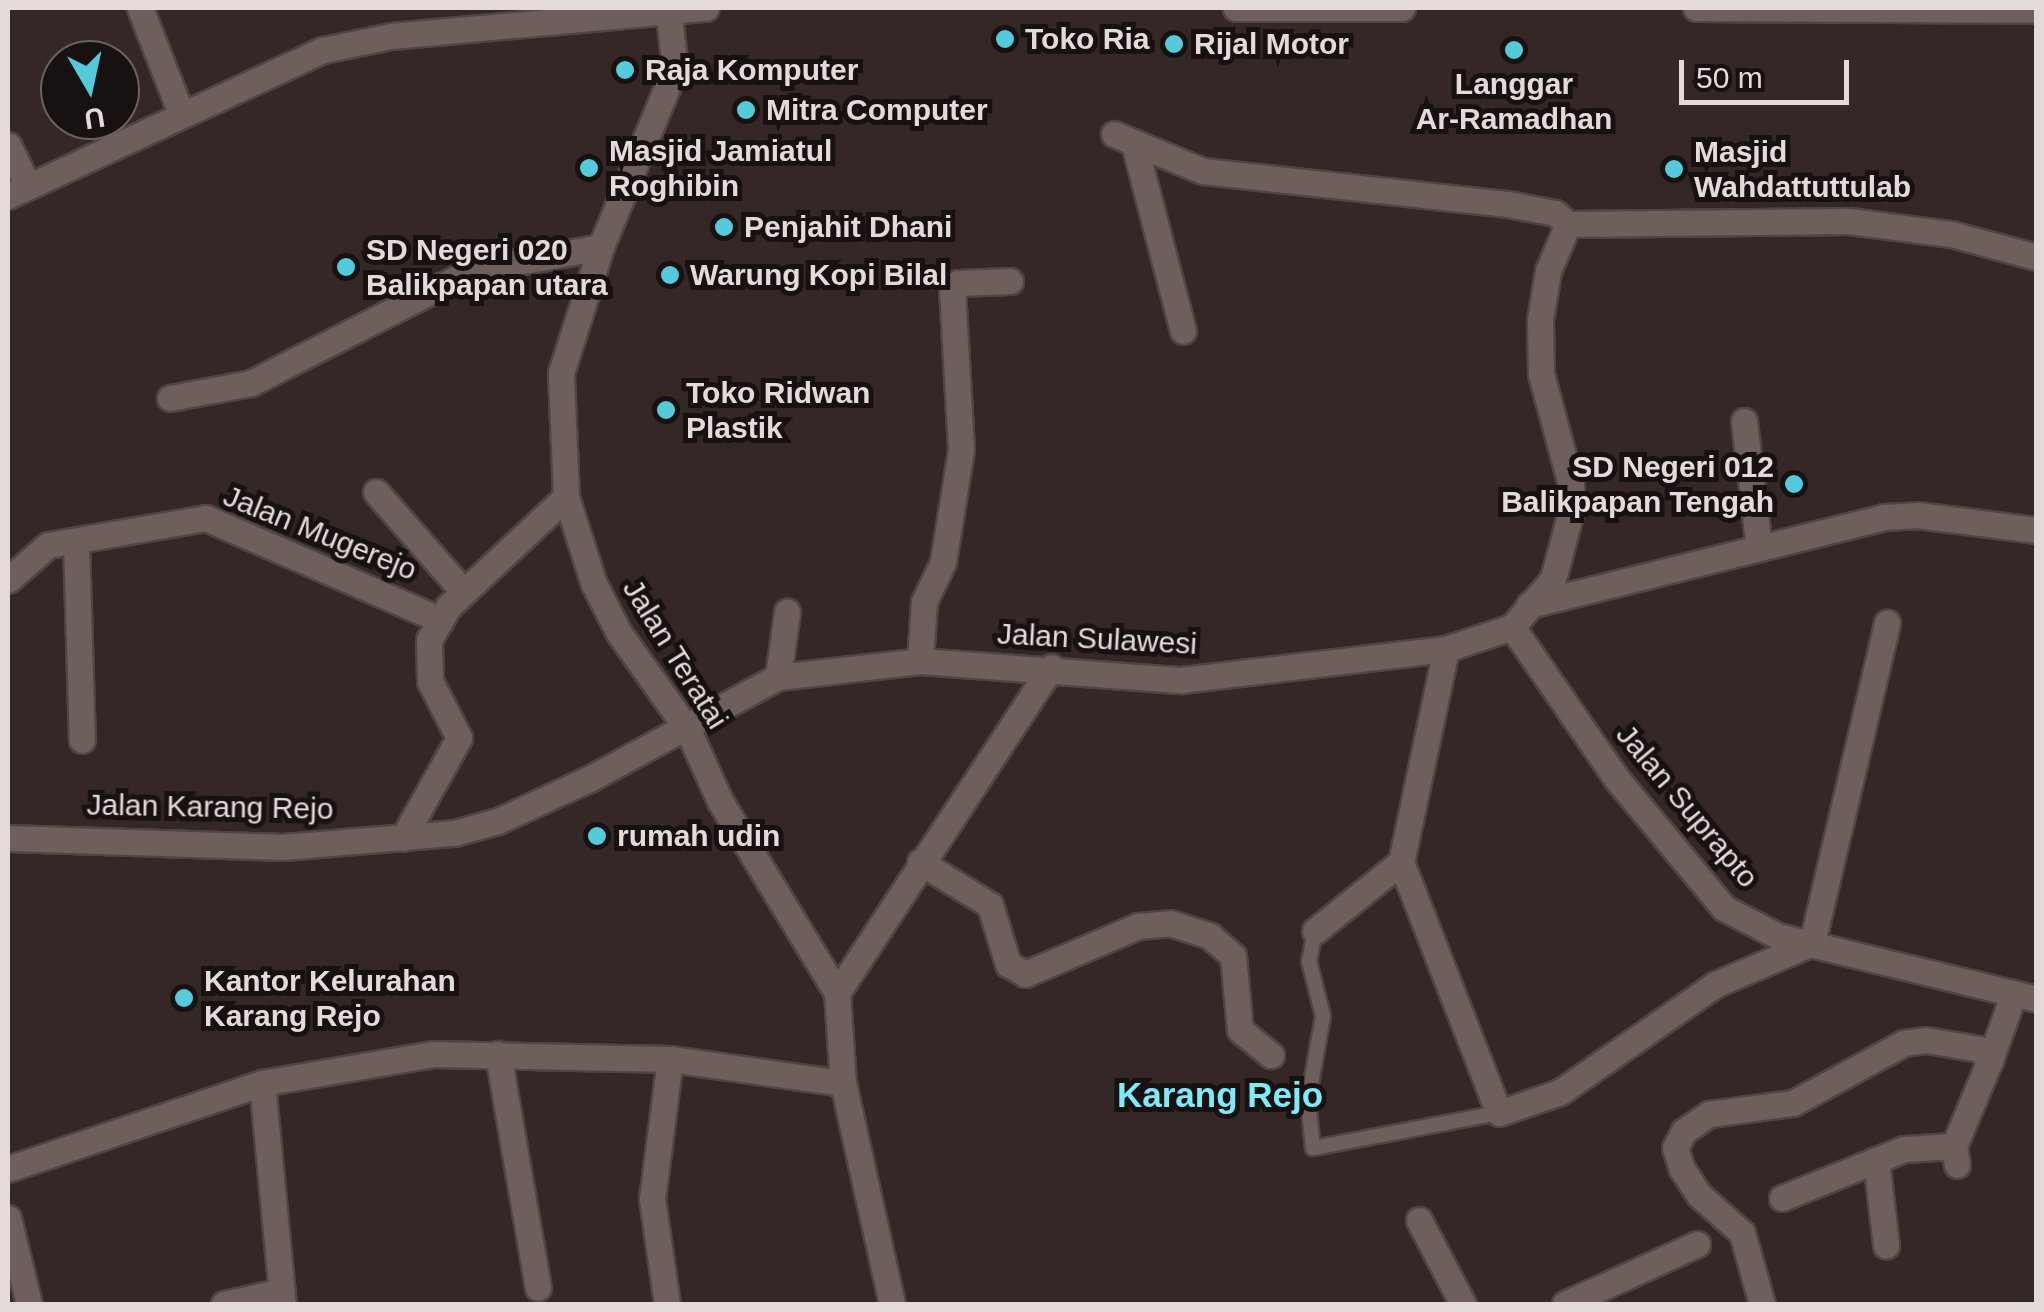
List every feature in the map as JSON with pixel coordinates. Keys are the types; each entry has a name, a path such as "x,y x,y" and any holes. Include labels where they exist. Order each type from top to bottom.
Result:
{"street":[{"path":"140,8 181,113"},
{"path":"8,144 18,191 322,50 391,36 668,8 706,8"},
{"name":"Jalan Teratai","path":"668,8 674,68 601,248 561,373 566,497 594,584 619,633 688,730 720,801 837,994 843,1083 892,1304"},
{"path":"1236,8 1402,8"},
{"path":"1696,8 2036,10"},
{"path":"1183,331 1124,139 1203,171 1508,204 1556,214 1568,224 1849,220 1950,234 2036,257"},
{"path":"1512,627 1563,558 1570,515 1571,485 1540,374 1540,320 1548,271 1568,224"},
{"path":"170,398 251,383 472,270 601,248"},
{"path":"920,661 924,602 943,562 960,458 952,290 958,284 1010,281"},
{"path":"1744,420 1759,548"},
{"path":"376,492 464,592"},
{"name":"Jalan Mugerejo","path":"403,838 459,738 430,681 429,640 464,592 566,497"},
{"path":"1529,605 1902,515 2036,530"},
{"name":"Jalan Mugerejo","path":"8,580 48,545 206,518 441,620"},
{"path":"76,542 82,740"},
{"path":"778,677 786,612"},
{"path":"1446,650 1402,862 1499,1113 1560,1092 1716,984 1812,943 1887,623"},
{"name":"Jalan Sulawesi","path":"688,730 778,677 920,661 1050,667 1181,680 1446,650 1512,627"},
{"name":"Jalan Suprapto","path":"1512,627 1616,778 1724,908 1778,936 2026,996"},
{"path":"837,994 1050,667"},
{"name":"Jalan Karang Rejo","path":"8,838 282,847 403,838 498,821 688,730"},
{"path":"920,862 990,906 1008,964 1019,973 1048,968 1138,926 1170,923 1210,936 1233,956 1240,1030 1272,1055"},
{"path":"1315,931 1402,862"},
{"path":"1782,1198 1904,1149 1956,1155 1990,1060 2026,996"},
{"path":"1762,1304 1742,1232 1699,1195 1682,1168 1675,1148 1684,1131 1709,1114 1793,1103 1904,1042 1966,1046 1990,1060"},
{"path":"8,1169 262,1082 433,1054 670,1059 843,1083"},
{"path":"498,1054 538,1288"},
{"path":"666,1304 652,1198 670,1059"},
{"path":"224,1304 282,1298 262,1082"},
{"path":"1876,1160 1886,1245"},
{"path":"8,1218 29,1304"},
{"path":"1419,1220 1463,1304"},
{"path":"1565,1304 1697,1244"}],"lane":[{"path":"1315,931 1310,961 1323,1016 1308,1100 1313,1148 1499,1113"}],"place":[{"name":"Toko Ria","path":"1005,39"},
{"name":"Rijal Motor","path":"1174,44"},
{"name":"Langgar Ar-Ramadhan","path":"1514,50"},
{"name":"Raja Komputer","path":"625,70"},
{"name":"Mitra Computer","path":"746,110"},
{"name":"Masjid Jamiatul Roghibin","path":"589,168"},
{"name":"Masjid Wahdattuttulab","path":"1674,169"},
{"name":"Penjahit Dhani","path":"724,227"},
{"name":"SD Negeri 020 Balikpapan utara","path":"346,267"},
{"name":"Warung Kopi Bilal","path":"670,275"},
{"name":"Toko Ridwan Plastik","path":"666,410"},
{"name":"SD Negeri 012 Balikpapan Tengah","path":"1794,484"},
{"name":"rumah udin","path":"597,836"},
{"name":"Kantor Kelurahan Karang Rejo","path":"184,998"}],"district":[{"name":"Karang Rejo","path":"1220,1095"}]}
